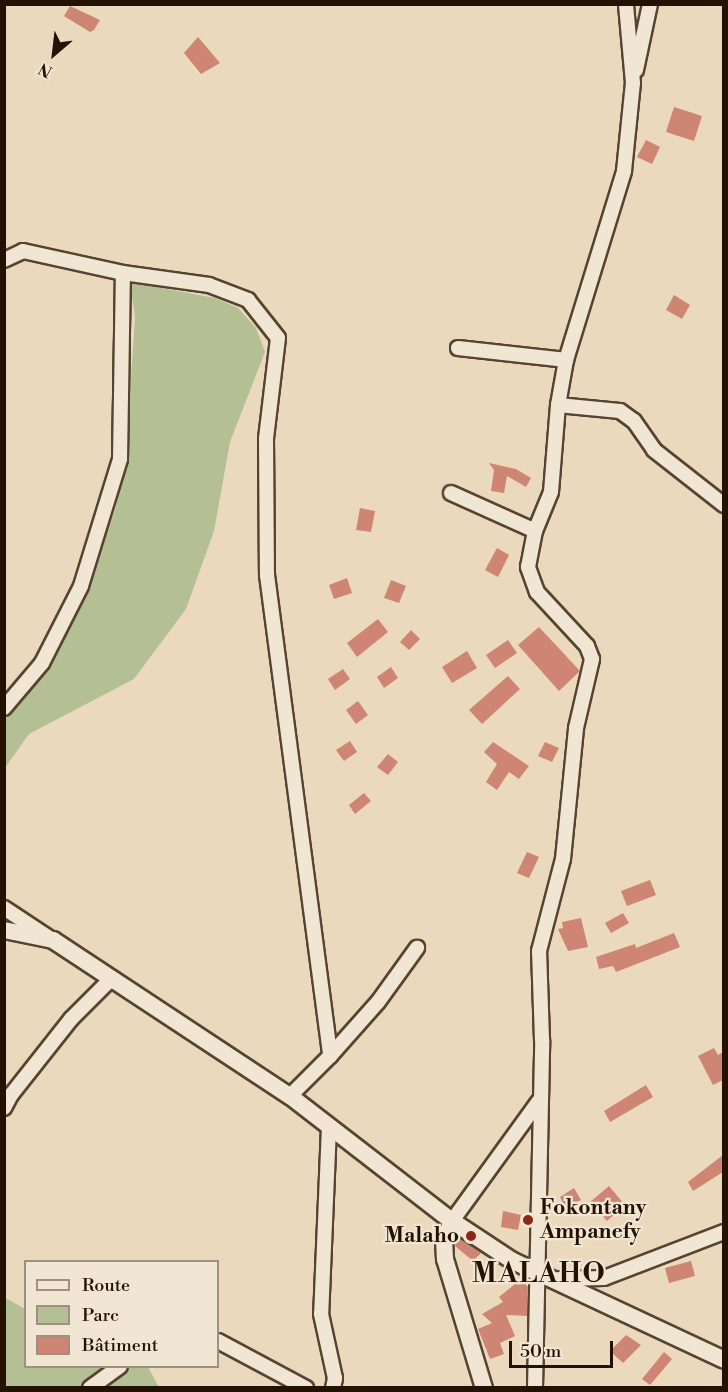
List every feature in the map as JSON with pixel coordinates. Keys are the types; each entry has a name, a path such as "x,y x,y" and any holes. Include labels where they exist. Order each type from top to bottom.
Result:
{"street":[{"path":"626,4 633,83"},
{"path":"535,1388 539,1101 543,1041 539,951 563,859 576,728 592,659 587,646 537,592 528,567 535,531 551,492 558,405 566,360 624,171 633,83 650,4"},
{"path":"4,260 23,251 123,273 209,285 248,300 278,338 266,438 267,575 330,1056"},
{"path":"4,708 42,663 81,586 120,459 123,273"},
{"path":"458,348 566,360"},
{"path":"558,405 620,411 634,421 654,450 723,505"},
{"path":"451,494 535,531"},
{"path":"4,908 291,1096 452,1221 537,1273 559,1279 604,1278 723,1232"},
{"path":"4,930 53,940"},
{"path":"291,1096 378,1002 417,948"},
{"path":"4,1108 11,1095 71,1019 112,978"},
{"path":"484,1388 446,1258 444,1240 452,1221 539,1101"},
{"path":"329,1127 321,1314 335,1378 333,1388"},
{"path":"559,1279 586,1297 723,1360"},
{"path":"219,1342 306,1388"},
{"path":"90,1388 117,1368"}],"green space":[{"path":"130,282 215,298 238,308 256,328 265,352 230,442 214,531 186,609 134,679 29,734 5,768 5,719 22,702 83,600 116,507 128,426 135,317"},
{"path":"4,1297 24,1308 24,1368 149,1368 159,1387 5,1387"}],"building":[{"path":"70,6 100,20 94,30 90,32 64,16"},
{"path":"198,37 220,63 201,74 184,53"},
{"path":"674,107 702,116 694,141 666,132"},
{"path":"646,140 660,147 652,164 637,157"},
{"path":"674,295 690,305 682,319 666,310"},
{"path":"489,463 516,469 531,478 526,487 507,476 504,493 491,491 494,470"},
{"path":"360,508 375,511 371,532 356,530"},
{"path":"497,548 509,555 498,577 485,570"},
{"path":"347,578 352,593 334,599 329,585"},
{"path":"391,580 406,586 399,603 384,598"},
{"path":"378,619 388,632 357,657 347,643"},
{"path":"539,627 580,671 559,691 518,645"},
{"path":"411,630 420,639 409,650 400,642"},
{"path":"508,640 517,653 495,668 486,655"},
{"path":"467,651 477,668 452,683 442,667"},
{"path":"391,667 398,678 384,688 377,677"},
{"path":"343,669 350,679 335,690 328,679"},
{"path":"508,676 520,689 482,724 469,710"},
{"path":"358,701 368,715 356,724 346,710"},
{"path":"350,741 357,752 344,761 336,750"},
{"path":"493,742 529,766 519,779 509,772 497,790 486,782 497,764 484,752"},
{"path":"545,742 559,748 552,762 538,756"},
{"path":"388,754 398,762 388,775 377,767"},
{"path":"364,793 371,801 355,814 349,805"},
{"path":"527,852 539,857 529,878 517,873"},
{"path":"650,880 656,895 627,906 621,891"},
{"path":"623,913 629,923 611,933 605,923"},
{"path":"581,918 588,947 568,951 558,929 563,928 562,922"},
{"path":"674,933 680,947 616,972 613,966 599,969 596,957 635,944 636,948"},
{"path":"714,1048 718,1055 723,1052 723,1080 713,1085 698,1056"},
{"path":"646,1085 653,1097 610,1122 604,1111"},
{"path":"723,1155 723,1172 693,1191 688,1182"},
{"path":"609,1186 625,1205 607,1221 590,1202"},
{"path":"574,1188 581,1200 566,1209 560,1197"},
{"path":"503,1211 521,1215 518,1230 501,1227"},
{"path":"457,1237 481,1253 473,1261 455,1246"},
{"path":"691,1261 695,1276 669,1283 665,1268"},
{"path":"521,1279 528,1287 527,1316 506,1315 515,1336 500,1343 504,1354 490,1359 478,1329 492,1323 482,1314 503,1302 499,1297"},
{"path":"626,1335 641,1345 623,1363 610,1351"},
{"path":"664,1352 672,1359 650,1385 642,1379"}],"place":[{"name":"Fokontany Ampanefy","path":"528,1220"},
{"name":"Malaho","path":"471,1236"}],"district":[{"name":"MALAHO","path":"539,1275"}]}
